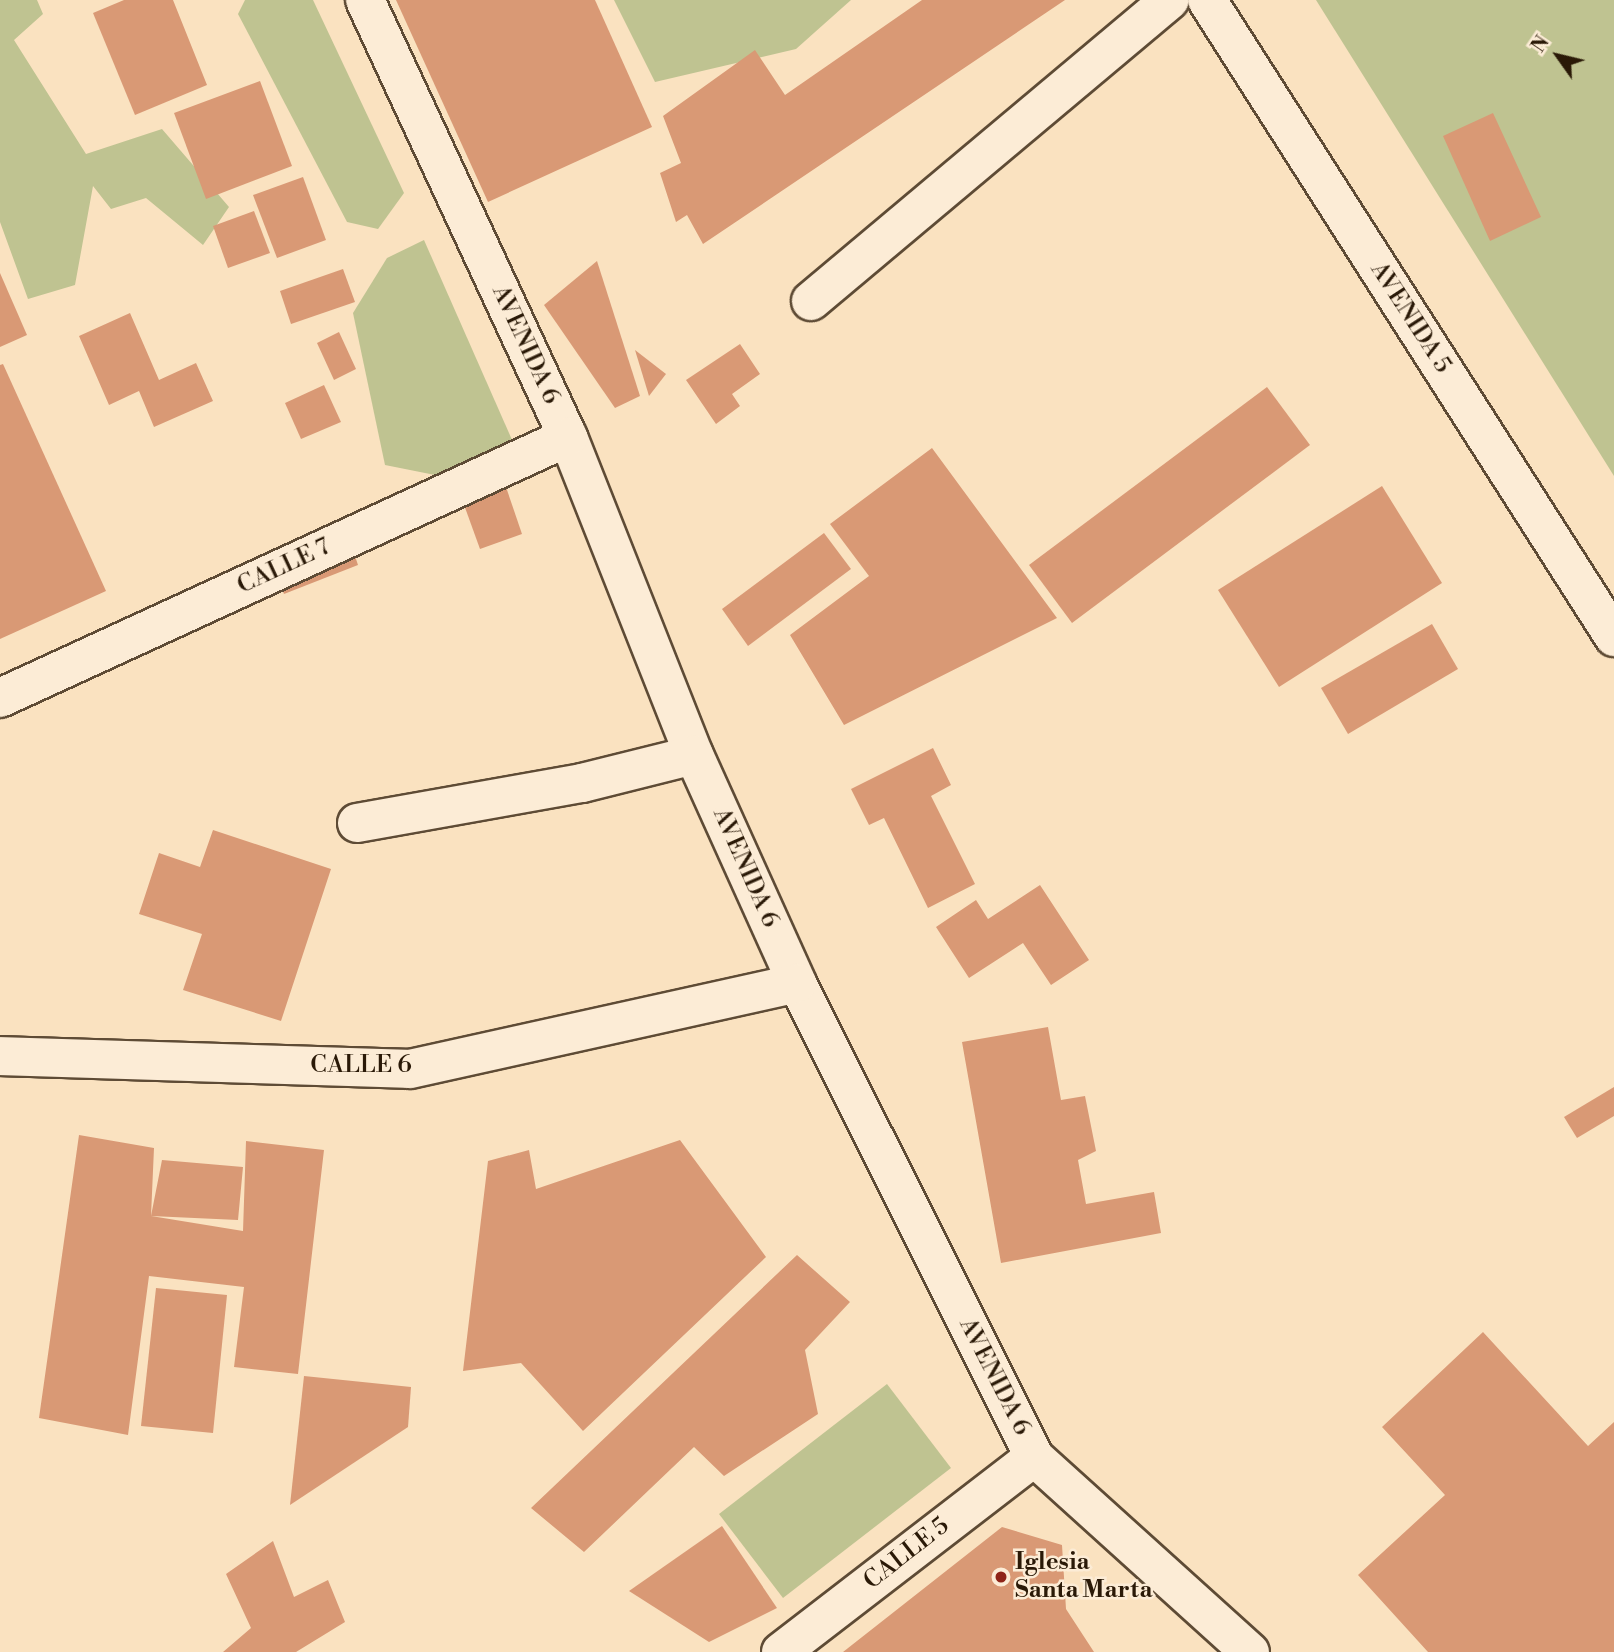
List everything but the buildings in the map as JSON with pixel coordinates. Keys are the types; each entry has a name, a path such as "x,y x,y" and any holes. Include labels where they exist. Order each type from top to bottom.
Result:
{"street":[{"name":"AVENIDA 6","path":"365,0 568,437 694,755 797,983 1034,1457 1250,1652"},
{"path":"811,301 1170,0"},
{"name":"AVENIDA 5","path":"1207,0 1614,636"},
{"name":"CALLE 7","path":"0,698 568,437"},
{"path":"357,823 582,783 694,755"},
{"name":"CALLE 6","path":"0,1056 411,1069 797,983"},
{"name":"CALLE 5","path":"781,1652 1034,1457"}],"green space":[{"path":"0,0 37,0 43,14 14,40 86,154 162,129 229,207 203,245 146,198 111,209 93,186 75,285 28,299 0,222"},
{"path":"245,0 313,0 404,193 378,229 347,222 238,14"},
{"path":"614,0 851,0 796,49 655,82"},
{"path":"1316,0 1614,0 1614,476"},
{"path":"424,240 516,449 450,478 385,465 353,313 387,258"},
{"path":"887,1384 951,1468 783,1598 719,1514"}],"place":[{"name":"Iglesia Santa Marta","path":"1001,1577"}]}
